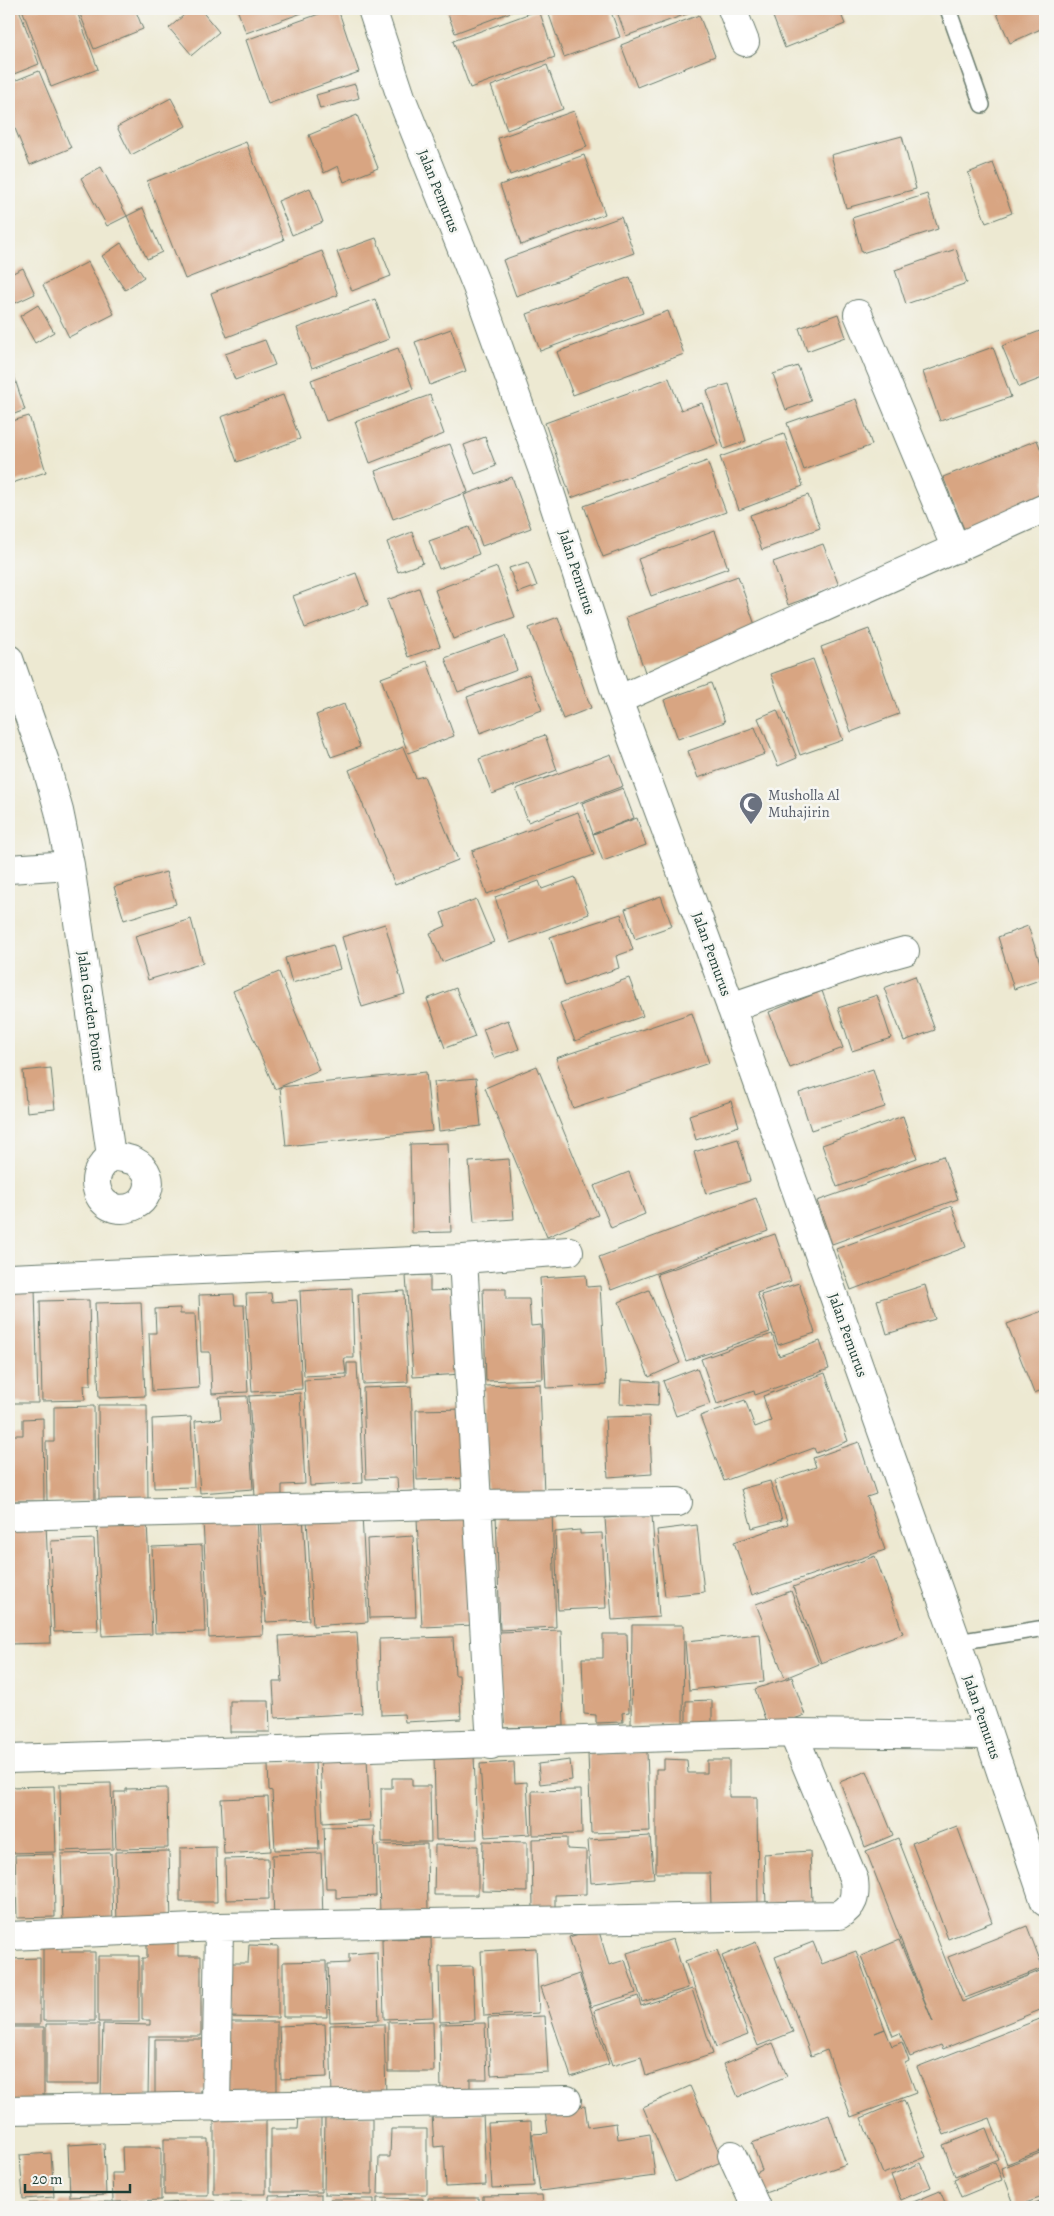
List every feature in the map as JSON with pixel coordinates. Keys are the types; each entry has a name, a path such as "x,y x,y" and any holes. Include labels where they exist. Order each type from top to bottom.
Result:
{"street":[{"name":"Jalan Pemurus","path":"372,9 401,97 477,287 534,446 618,700 731,1007 957,1642 1045,1902"},
{"path":"732,9 745,42"},
{"path":"858,314 956,549"},
{"path":"618,700 1045,508"},
{"name":"Jalan Garden Pointe","path":"9,659 60,811 70,865 111,1156"},
{"path":"9,869 70,865"},
{"path":"731,1007 854,965 905,951"},
{"path":"9,1278 463,1259 569,1251"},
{"path":"463,1259 491,1745"},
{"path":"9,1516 478,1504 678,1502"},
{"path":"9,1936 219,1927 838,1915 847,1910 854,1900 854,1880 792,1734"},
{"path":"9,1759 792,1734 988,1734"},
{"path":"216,2107 219,1927"},
{"path":"9,2110 567,2100"},
{"path":"732,2155 756,2207"}],"lane":[{"path":"948,9 982,105"},
{"path":"957,1642 1045,1628"}],"building":[{"path":"9,9 19,9 39,64 9,76"},
{"path":"22,9 76,9 98,69 51,87"},
{"path":"78,9 135,9 143,29 94,49"},
{"path":"191,9 200,9 219,32 192,55 169,28"},
{"path":"237,9 301,9 302,13 246,33"},
{"path":"333,9 338,9 359,72 268,104 246,40"},
{"path":"446,9 519,9 455,33"},
{"path":"547,9 610,9 620,37 564,57"},
{"path":"616,9 694,9 695,11 626,36"},
{"path":"770,9 839,9 845,24 785,48"},
{"path":"995,9 1045,9 1045,27 1010,43"},
{"path":"539,10 555,57 470,88 453,41"},
{"path":"699,15 715,56 637,87 621,45"},
{"path":"547,65 563,109 507,130 491,86"},
{"path":"39,71 71,148 30,165 9,114 9,83"},
{"path":"355,84 359,98 320,109 316,95"},
{"path":"171,98 186,126 131,155 117,127"},
{"path":"574,111 587,147 510,175 498,138"},
{"path":"357,115 378,168 344,182 338,166 324,173 309,135"},
{"path":"902,136 916,189 846,208 831,155"},
{"path":"246,142 284,240 185,279 147,181"},
{"path":"584,155 605,214 521,245 500,185"},
{"path":"993,163 1012,213 986,223 968,173"},
{"path":"101,167 127,216 107,226 81,178"},
{"path":"310,188 323,222 292,235 278,201"},
{"path":"927,194 938,229 862,253 852,218"},
{"path":"143,208 162,252 147,259 127,216"},
{"path":"621,217 634,253 516,296 503,260"},
{"path":"376,238 391,276 352,291 337,252"},
{"path":"121,243 144,277 125,290 102,256"},
{"path":"956,249 967,283 906,304 895,270"},
{"path":"322,251 338,295 227,337 211,293"},
{"path":"88,262 114,314 69,337 43,285"},
{"path":"23,268 35,294 9,306 9,275"},
{"path":"630,277 643,313 540,351 527,314"},
{"path":"375,299 389,339 312,368 297,328"},
{"path":"38,305 54,332 35,343 20,316"},
{"path":"668,311 684,354 573,395 557,352"},
{"path":"838,314 846,337 807,351 799,328"},
{"path":"451,329 466,371 430,385 415,342"},
{"path":"1045,329 1045,377 1019,387 1002,346"},
{"path":"265,340 275,365 235,380 225,354"},
{"path":"993,347 1011,397 940,421 923,372"},
{"path":"398,348 413,389 326,421 311,380"},
{"path":"9,361 25,410 9,416"},
{"path":"798,366 811,401 786,410 773,374"},
{"path":"669,378 681,410 702,403 718,444 571,498 545,423"},
{"path":"729,384 746,441 724,449 707,390"},
{"path":"283,395 300,439 237,462 221,417"},
{"path":"430,395 444,434 370,463 355,422"},
{"path":"856,399 872,445 804,470 787,423"},
{"path":"29,416 46,472 9,484 9,422"},
{"path":"784,434 803,486 739,510 720,457"},
{"path":"485,437 496,466 475,474 464,445"},
{"path":"1037,440 1045,460 1045,496 964,529 943,477"},
{"path":"450,444 468,492 393,519 375,471"},
{"path":"707,461 726,512 603,557 584,506"},
{"path":"512,477 531,528 482,546 464,495"},
{"path":"808,495 820,528 762,550 750,515"},
{"path":"469,527 479,554 439,569 429,541"},
{"path":"715,531 728,568 651,596 638,559"},
{"path":"412,532 423,563 398,572 387,542"},
{"path":"823,544 839,586 788,605 773,562"},
{"path":"528,562 537,586 518,593 509,568"},
{"path":"497,567 515,617 453,639 435,590"},
{"path":"356,573 368,605 305,628 293,596"},
{"path":"738,576 757,631 645,672 626,617"},
{"path":"419,588 440,646 408,657 387,600"},
{"path":"558,617 591,708 563,719 529,628"},
{"path":"869,629 899,714 851,732 821,647"},
{"path":"505,636 517,670 458,692 445,658"},
{"path":"813,659 843,740 800,755 771,674"},
{"path":"427,661 454,736 408,753 381,678"},
{"path":"529,674 542,710 480,733 467,697"},
{"path":"711,683 725,722 678,739 664,700"},
{"path":"344,704 360,747 331,757 316,715"},
{"path":"777,710 797,758 778,766 758,718"},
{"path":"755,727 765,754 698,778 688,751"},
{"path":"545,735 557,770 492,794 479,759"},
{"path":"403,747 416,778 424,776 458,860 395,885 349,770"},
{"path":"611,754 623,786 528,822 516,789"},
{"path":"623,788 634,818 593,834 582,803"},
{"path":"578,812 594,855 487,894 472,851"},
{"path":"637,818 646,845 603,861 593,834"},
{"path":"166,872 176,904 124,920 114,887"},
{"path":"575,877 589,914 510,943 495,897 539,881 542,889"},
{"path":"661,896 672,926 635,939 625,909"},
{"path":"476,899 494,942 442,962 430,933 446,926 441,913"},
{"path":"621,914 633,950 616,956 619,968 565,986 550,937"},
{"path":"191,919 203,963 148,980 135,936"},
{"path":"385,924 405,994 362,1007 342,937"},
{"path":"1028,926 1045,978 1014,989 998,937"},
{"path":"333,945 340,969 292,983 285,958"},
{"path":"279,972 319,1070 275,1089 233,991"},
{"path":"915,976 935,1030 904,1041 884,988"},
{"path":"629,978 643,1016 575,1041 560,1003"},
{"path":"456,988 475,1037 445,1048 427,999"},
{"path":"822,991 843,1048 790,1068 769,1012"},
{"path":"877,995 891,1038 852,1051 838,1008"},
{"path":"692,1013 709,1063 573,1108 556,1058"},
{"path":"508,1020 519,1049 494,1058 483,1029"},
{"path":"537,1066 598,1215 547,1237 485,1088"},
{"path":"51,1068 55,1109 27,1112 23,1071"},
{"path":"873,1069 885,1107 811,1130 799,1093"},
{"path":"426,1072 432,1131 286,1146 280,1087"},
{"path":"476,1078 481,1126 439,1131 434,1082"},
{"path":"731,1101 739,1126 696,1140 689,1115"},
{"path":"903,1116 917,1158 837,1187 822,1145"},
{"path":"738,1139 750,1181 706,1194 694,1152"},
{"path":"448,1143 451,1232 412,1233 410,1144"},
{"path":"943,1156 958,1199 832,1244 817,1201"},
{"path":"509,1159 514,1219 474,1222 469,1162"},
{"path":"629,1172 645,1214 611,1228 594,1186"},
{"path":"756,1198 768,1231 611,1290 599,1257"},
{"path":"952,1206 966,1247 851,1290 836,1249"},
{"path":"775,1234 791,1281 757,1293 770,1332 686,1361 657,1274"},
{"path":"430,1275 430,1291 451,1290 452,1315 463,1315 462,1374 413,1377 406,1276"},
{"path":"586,1275 587,1287 600,1286 606,1385 546,1388 540,1278"},
{"path":"799,1283 815,1333 778,1345 761,1295"},
{"path":"925,1285 935,1319 887,1334 877,1300"},
{"path":"35,1288 38,1403 9,1403 9,1289"},
{"path":"352,1288 354,1358 344,1358 346,1374 304,1376 300,1291"},
{"path":"483,1289 506,1289 506,1299 529,1299 531,1326 541,1325 543,1379 486,1381"},
{"path":"649,1290 680,1363 649,1377 619,1302"},
{"path":"404,1291 408,1382 363,1384 358,1294"},
{"path":"271,1293 272,1302 297,1300 302,1389 252,1392 246,1294"},
{"path":"234,1294 235,1305 244,1305 248,1392 212,1394 210,1352 201,1352 199,1295"},
{"path":"89,1300 91,1385 84,1385 85,1400 42,1401 40,1301"},
{"path":"141,1302 145,1396 99,1398 95,1303"},
{"path":"180,1308 180,1314 195,1314 199,1388 152,1391 149,1333 156,1333 155,1309"},
{"path":"1045,1310 1045,1389 1034,1393 1007,1324"},
{"path":"772,1334 779,1356 820,1341 829,1369 755,1395 754,1391 717,1404 701,1359"},
{"path":"347,1363 357,1363 363,1483 310,1486 304,1380 347,1378"},
{"path":"697,1368 710,1404 676,1416 663,1381"},
{"path":"825,1373 848,1441 816,1453 814,1448 724,1481 700,1416 745,1400 755,1427 771,1421 763,1396"},
{"path":"621,1380 659,1382 658,1406 620,1404"},
{"path":"540,1384 544,1494 488,1496 484,1386"},
{"path":"411,1386 415,1491 398,1492 397,1478 366,1479 363,1388"},
{"path":"300,1393 305,1484 282,1485 282,1495 255,1497 249,1396"},
{"path":"247,1396 253,1489 200,1493 195,1421 221,1419 219,1397"},
{"path":"98,1405 147,1405 148,1500 99,1500"},
{"path":"94,1406 95,1500 47,1501 46,1442 54,1442 54,1407"},
{"path":"466,1409 468,1478 417,1480 416,1410"},
{"path":"649,1416 652,1474 608,1477 605,1417"},
{"path":"191,1417 194,1487 154,1488 152,1419"},
{"path":"43,1418 44,1501 9,1501 9,1435 23,1435 23,1419"},
{"path":"859,1442 876,1494 867,1497 885,1550 752,1595 734,1542 788,1524 774,1481 816,1467 813,1458"},
{"path":"770,1481 782,1520 752,1528 741,1489"},
{"path":"552,1511 556,1627 500,1630 496,1514"},
{"path":"303,1515 309,1620 266,1622 260,1518"},
{"path":"652,1515 659,1617 612,1620 605,1518"},
{"path":"362,1516 368,1622 313,1626 307,1519"},
{"path":"471,1516 476,1625 422,1627 417,1518"},
{"path":"257,1518 263,1635 209,1638 203,1521"},
{"path":"147,1521 152,1634 102,1636 97,1523"},
{"path":"46,1524 51,1643 9,1644 9,1525"},
{"path":"697,1525 704,1592 665,1596 657,1530"},
{"path":"580,1530 580,1534 602,1533 606,1608 558,1610 555,1532"},
{"path":"413,1536 416,1617 370,1618 367,1539"},
{"path":"94,1539 98,1631 54,1632 51,1541"},
{"path":"202,1545 205,1632 155,1633 152,1547"},
{"path":"875,1556 903,1633 821,1663 793,1587"},
{"path":"791,1591 819,1664 785,1678 756,1604"},
{"path":"632,1625 684,1625 683,1725 631,1725"},
{"path":"561,1630 564,1726 502,1728 498,1632"},
{"path":"357,1632 362,1713 275,1718 273,1682 282,1682 279,1636"},
{"path":"603,1634 627,1634 629,1712 622,1713 623,1722 596,1723 596,1715 584,1714 582,1658 603,1658"},
{"path":"760,1634 764,1682 689,1690 685,1641"},
{"path":"453,1637 455,1675 459,1675 461,1719 405,1722 404,1714 381,1715 379,1639"},
{"path":"792,1677 805,1715 768,1728 755,1689"},
{"path":"712,1700 712,1728 686,1728 686,1701"},
{"path":"230,1701 269,1701 270,1732 230,1732"},
{"path":"647,1752 650,1831 591,1833 588,1754"},
{"path":"474,1754 477,1839 436,1840 434,1755"},
{"path":"367,1757 370,1820 323,1823 320,1759"},
{"path":"664,1759 687,1760 688,1773 707,1773 707,1760 729,1760 729,1797 757,1797 758,1905 711,1905 710,1873 656,1873 656,1769 664,1769"},
{"path":"570,1760 572,1780 540,1784 538,1764"},
{"path":"315,1762 319,1849 275,1850 272,1791 269,1790 268,1764"},
{"path":"514,1762 515,1783 527,1782 530,1834 485,1837 480,1764"},
{"path":"867,1771 893,1835 865,1847 840,1782"},
{"path":"392,1778 412,1778 412,1786 430,1786 431,1842 382,1842 381,1788 392,1788"},
{"path":"111,1783 113,1849 61,1851 60,1784"},
{"path":"54,1786 56,1852 9,1853 9,1787"},
{"path":"167,1788 168,1848 116,1849 114,1792 126,1792 126,1789"},
{"path":"581,1790 582,1834 533,1835 532,1791"},
{"path":"268,1797 271,1851 224,1854 221,1799"},
{"path":"374,1826 376,1896 336,1898 336,1888 326,1888 324,1827"},
{"path":"957,1826 992,1922 948,1939 912,1843"},
{"path":"650,1836 654,1878 591,1883 588,1840"},
{"path":"567,1838 567,1849 586,1850 586,1894 555,1895 555,1911 533,1911 532,1839"},
{"path":"898,1838 962,2002 1045,1969 1045,2008 943,2049 941,2045 910,2057 900,2033 893,2036 861,1956 899,1940 933,2022 866,1851"},
{"path":"483,1841 527,1842 527,1892 482,1891"},
{"path":"427,1844 428,1913 380,1914 378,1845"},
{"path":"435,1845 478,1846 478,1895 434,1895"},
{"path":"216,1847 217,1902 180,1902 180,1848"},
{"path":"169,1851 171,1923 117,1923 115,1852"},
{"path":"810,1851 812,1902 766,1904 764,1854"},
{"path":"111,1853 113,1923 63,1924 61,1854"},
{"path":"321,1853 323,1920 274,1922 272,1855"},
{"path":"54,1854 55,1917 17,1918 15,1855"},
{"path":"268,1858 269,1899 226,1900 225,1859"},
{"path":"1027,1926 1043,1968 965,1998 948,1957"},
{"path":"598,1928 609,1965 625,1960 636,1993 591,2007 569,1937"},
{"path":"431,1938 433,2017 384,2019 382,1939"},
{"path":"673,1939 688,1988 642,2002 627,1953"},
{"path":"147,1941 178,1941 178,1956 201,1956 201,2036 149,2036 148,2098 101,2097 103,2024 150,2025 150,2020 142,2020 142,1958 147,1958"},
{"path":"756,1942 793,2032 758,2046 722,1956"},
{"path":"813,1942 822,1964 856,1951 892,2046 902,2042 909,2061 905,2063 916,2093 851,2117 827,2050 811,2056 775,1957"},
{"path":"249,1945 278,1946 278,2018 227,2017 227,1963 248,1963"},
{"path":"43,1946 62,1946 62,1952 95,1952 95,2021 43,2021"},
{"path":"536,1948 539,2013 484,2016 481,1951"},
{"path":"717,1950 748,2035 716,2047 685,1961"},
{"path":"377,1952 379,2020 330,2022 328,1964 349,1963 349,1954"},
{"path":"98,1956 139,1956 139,2022 98,2022"},
{"path":"40,1958 40,2025 9,2025 9,1959"},
{"path":"326,1961 327,2017 283,2017 283,1962"},
{"path":"473,1966 475,2020 440,2022 439,1967"},
{"path":"579,1974 609,2064 571,2077 541,1987"},
{"path":"692,1989 713,2054 646,2076 641,2057 612,2066 594,2011 638,1996 641,2006"},
{"path":"545,2016 548,2072 491,2075 488,2018"},
{"path":"1045,2017 1045,2149 1007,2164 990,2118 944,2135 917,2067"},
{"path":"433,2021 434,2072 388,2072 388,2022"},
{"path":"224,2022 277,2022 277,2096 225,2096"},
{"path":"485,2023 487,2079 470,2079 470,2095 441,2095 440,2024"},
{"path":"46,2024 99,2024 99,2084 46,2084"},
{"path":"325,2024 327,2077 281,2079 279,2026"},
{"path":"384,2024 386,2095 332,2096 330,2025"},
{"path":"9,2027 44,2027 44,2103 9,2104"},
{"path":"155,2039 205,2039 205,2089 201,2089 201,2101 155,2102"},
{"path":"773,2043 787,2076 738,2097 724,2064"},
{"path":"690,2086 723,2161 675,2182 643,2107"},
{"path":"904,2100 926,2157 883,2174 861,2118"},
{"path":"585,2106 588,2127 616,2123 618,2139 650,2134 655,2176 540,2191 532,2134 548,2133 545,2111"},
{"path":"483,2113 486,2185 446,2187 444,2146 434,2147 432,2114"},
{"path":"325,2114 372,2115 372,2195 324,2194"},
{"path":"829,2115 846,2164 762,2194 754,2174 762,2170 752,2143"},
{"path":"299,2116 321,2116 321,2192 271,2192 271,2129 298,2129"},
{"path":"214,2117 266,2117 266,2194 214,2194"},
{"path":"531,2121 534,2186 492,2188 488,2123"},
{"path":"986,2128 998,2159 955,2176 943,2145"},
{"path":"391,2129 427,2129 427,2194 378,2194 379,2157 390,2157"},
{"path":"164,2139 208,2139 208,2195 164,2195"},
{"path":"104,2143 106,2195 70,2197 68,2145"},
{"path":"122,2147 161,2147 161,2200 113,2202 112,2173 123,2173"},
{"path":"1045,2151 1045,2196 1015,2207 1001,2168"},
{"path":"51,2153 54,2197 23,2199 20,2155"},
{"path":"995,2162 1002,2180 961,2197 954,2179"},
{"path":"921,2163 931,2187 901,2200 891,2175"},
{"path":"940,2191 947,2207 901,2207"},
{"path":"321,2195 321,2207 269,2207 269,2196"},
{"path":"542,2195 543,2207 483,2207 483,2196"},
{"path":"377,2198 423,2199 423,2207 377,2207"},
{"path":"428,2198 479,2198 479,2207 428,2207"},
{"path":"330,2199 374,2199 374,2207 330,2207"},
{"path":"1045,2200 1045,2207 1027,2207"},
{"path":"58,2201 112,2202 112,2207 58,2207"},
{"path":"215,2201 215,2207 162,2207 162,2203"},
{"path":"29,2203 57,2204 57,2207 28,2207"},
{"path":"220,2203 265,2203 265,2207 220,2207"}],"place":[{"name":"Musholla Al Muhajirin","path":"751,825"}]}
